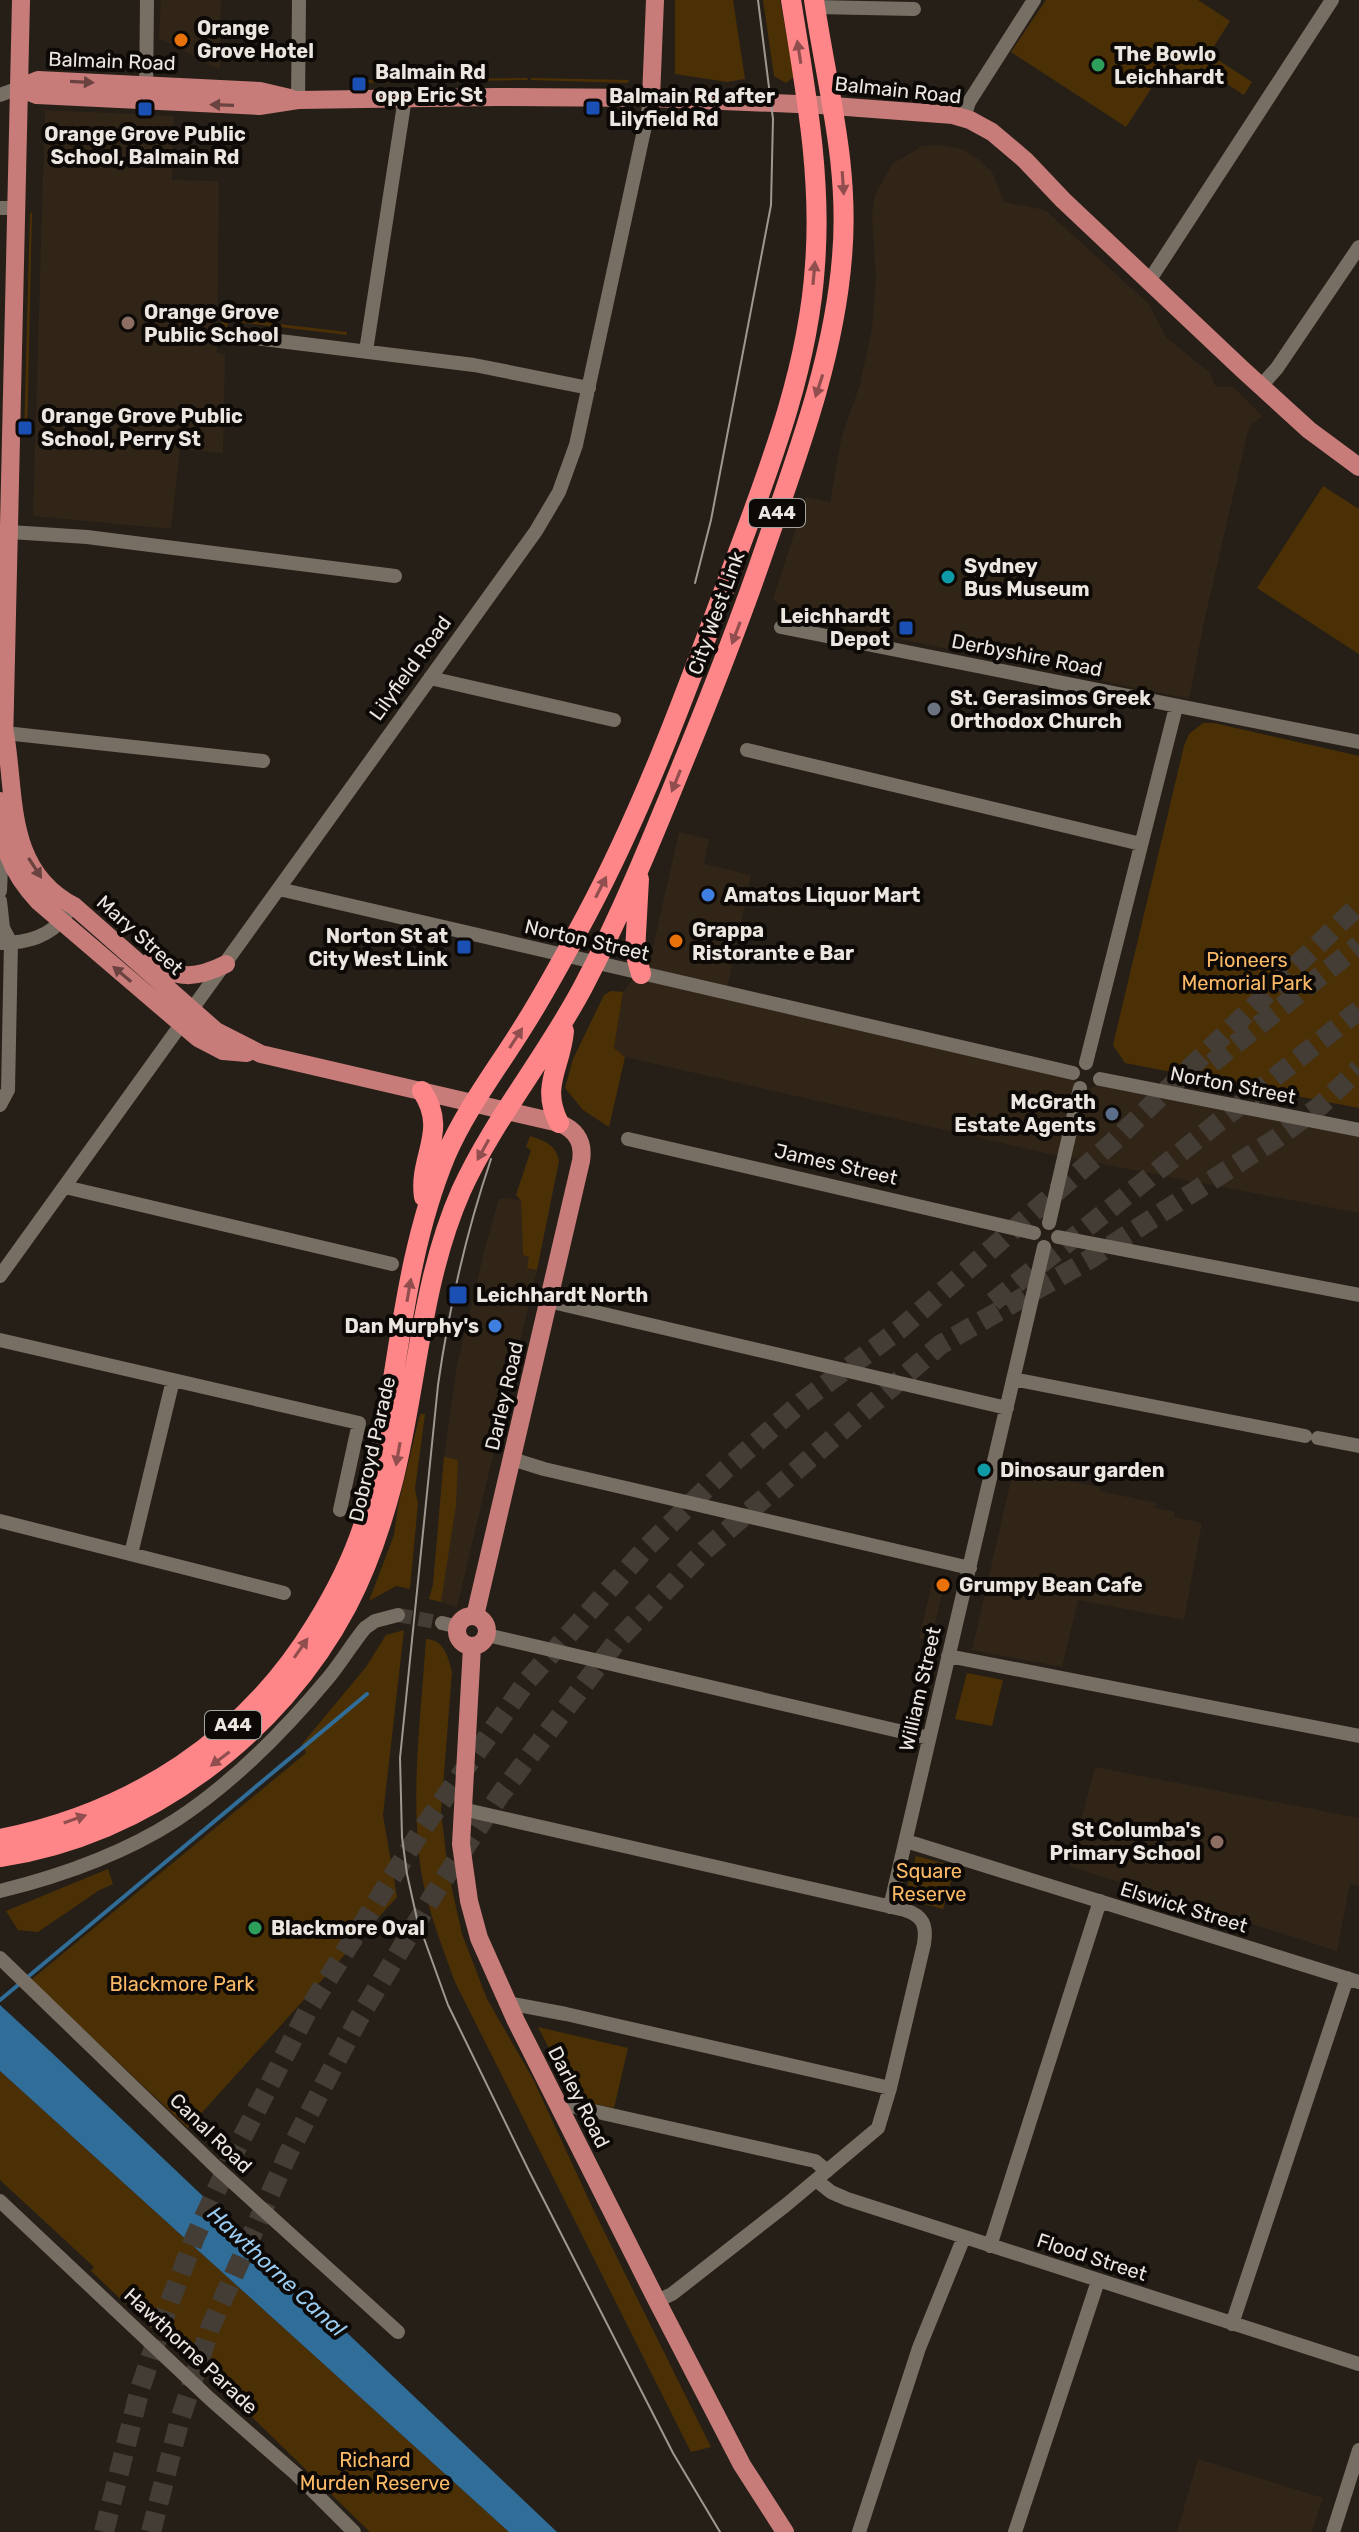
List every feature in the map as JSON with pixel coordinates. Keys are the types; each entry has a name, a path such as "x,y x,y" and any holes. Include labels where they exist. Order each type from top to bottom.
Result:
{"highway":[{"name":"City West Link","path":"474,1103 524,1026 603,885 684,697 773,458 796,380 811,305 817,199 797,103 791,0"},
{"name":"City West Link","path":"506,1111 594,964 639,871 736,633 823,374 836,310 844,227 842,164 815,3"},
{"path":"639,871 635,952 641,974"},
{"path":"559,1123 552,1106 550,1087 564,1035 563,1019"},
{"path":"422,1091 432,1108 435,1123 432,1148 422,1181 427,1213"},
{"name":"Dobroyd Parade","path":"0,1839 81,1818 126,1799 167,1776 206,1749 244,1716 276,1683 306,1641 330,1602 352,1556 370,1504 417,1246 449,1149 474,1103"},
{"name":"Dobroyd Parade","path":"0,1857 62,1842 106,1826 188,1782 262,1722 322,1648 346,1609 367,1565 383,1518 443,1239 462,1190 506,1111"}],"main road":[{"name":"Balmain Road","path":"21,0 19,88 37,95 146,93 259,106 298,100 651,98 797,103 964,117 992,132 1025,160 1261,386 1317,437 1359,467"},
{"name":"Lilyfield Road","path":"651,98 655,0"},
{"path":"19,88 8,208 7,527 2,707 12,807 21,844 43,880 64,901 74,906"},
{"path":"0,783 5,733"},
{"path":"0,801 2,840 22,881 61,922"},
{"name":"Mary Street","path":"74,906 131,954 187,1018"},
{"name":"Mary Street","path":"61,922 187,1018"},
{"path":"131,954 173,975 199,976 226,964"},
{"path":"187,1018 207,1044 223,1051 261,1054 559,1123"},
{"name":"Darley Road","path":"475,1616 582,1155 580,1140 573,1131 559,1123"},
{"path":"475,1616 487,1625 487,1635 482,1644 472,1647 460,1640 450,1625 475,1616"},
{"name":"Darley Road","path":"472,1647 461,1844 469,1901 479,1938 507,2003 657,2301 742,2465 785,2532"}],"street":[{"path":"146,93 147,0"},
{"path":"298,100 299,0"},
{"path":"964,117 969,102 1034,0"},
{"path":"1149,281 1332,0"},
{"path":"815,3 914,9"},
{"path":"0,95 19,88"},
{"path":"366,351 405,98"},
{"name":"Lilyfield Road","path":"0,1276 536,531 559,492 576,445 651,98"},
{"path":"1261,386 1277,368 1359,247"},
{"path":"231,335 474,365 589,388"},
{"path":"7,527 395,576"},
{"name":"Derbyshire Road","path":"781,627 1359,742"},
{"path":"430,678 614,720"},
{"path":"1086,1063 1176,707"},
{"path":"5,733 263,761"},
{"path":"747,750 1141,844"},
{"path":"0,891 2,840"},
{"name":"Norton Street","path":"279,889 1073,1073"},
{"path":"0,901 6,943 4,1090 0,1105"},
{"name":"Mary Street","path":"6,943 48,934 74,906"},
{"path":"1086,1063 1097,1068 1100,1079 1092,1088 1080,1088 1074,1082 1073,1073 1077,1066 1086,1063"},
{"name":"Norton Street","path":"1100,1079 1359,1130"},
{"path":"1049,1223 1080,1088"},
{"name":"James Street","path":"628,1139 1034,1233"},
{"path":"65,1187 392,1264"},
{"path":"1049,1223 1055,1227 1058,1237 1051,1246 1044,1247 1037,1244 1034,1233 1038,1226 1049,1223"},
{"path":"1058,1237 1359,1295"},
{"name":"William Street","path":"890,1907 1044,1247"},
{"path":"548,1301 1007,1408"},
{"path":"0,1340 359,1423 340,1510"},
{"path":"1013,1379 1359,1446"},
{"path":"131,1554 173,1380"},
{"path":"512,1459 970,1568"},
{"path":"0,1521 284,1593"},
{"path":"0,1891 88,1864 175,1820 243,1769 319,1688 365,1628 375,1621 398,1615"},
{"path":"487,1635 929,1738"},
{"path":"948,1656 1359,1736"},
{"path":"462,1809 890,1907 920,1916 925,1925 890,2088 876,2131 672,2294 657,2301"},
{"name":"Elswick Street","path":"906,1841 1353,1980"},
{"path":"990,2246 1100,1901"},
{"name":"Canal Road","path":"0,1958 216,2167 398,2332"},
{"path":"1232,2324 1353,1980"},
{"path":"507,2003 890,2088"},
{"name":"Flood Street","path":"558,2103 815,2161 831,2192 847,2199 1359,2364"},
{"name":"Hawthorne Parade","path":"0,2201 210,2399 296,2474 354,2532"},
{"path":"859,2532 919,2348 964,2237"},
{"path":"1015,2532 1098,2281"},
{"path":"1333,2532 1359,2450"}],"shaded area":[{"path":"161,0 221,0 220,70 159,38"},
{"name":"Orange Grove Public School","path":"45,110 174,116 172,180 219,181 217,353 225,354 223,453 180,449 171,529 33,516"},
{"path":"922,146 961,149 978,159 992,172 1004,202 1045,210 1149,304 1166,337 1210,373 1216,387 1233,387 1263,417 1252,423 1248,431 1189,699 795,617 773,599 806,497 830,502 842,435 860,385 872,328 876,278 872,215 875,195 892,164"},
{"path":"679,832 709,839 704,864 751,875 726,993 1073,1078 1084,1090 1098,1082 1359,1130 1359,1213 1045,1153 625,1057 614,1049 623,992 651,956"},
{"path":"499,1199 521,1201 523,1255 529,1257 527,1268 537,1270 457,1607 429,1599 433,1585 444,1457 457,1365 485,1248"},
{"path":"1013,1471 1100,1487 1100,1491 1156,1503 1155,1508 1175,1512 1174,1517 1202,1523 1184,1620 1078,1600 1062,1667 972,1650"},
{"path":"933,1579 945,1581 931,1641 919,1638"},
{"name":"St Columba's Primary School","path":"1095,1767 1359,1818 1359,1886 1350,1883 1337,1951 1069,1866"},
{"path":"1198,2459 1323,2498 1312,2532 1177,2532"}],"green space":[{"path":"675,0 733,0 745,79 727,82 675,74"},
{"path":"763,0 780,0 794,77 786,83 774,76"},
{"name":"The Bowlo Leichhardt","path":"1046,0 1198,0 1230,21 1209,54 1252,82 1244,95 1201,67 1192,79 1168,63 1126,127 1011,52"},
{"path":"531,78 629,80 628,83"},
{"path":"360,80 528,80 359,83"},
{"path":"32,212 27,437 24,437 30,214"},
{"path":"221,317 347,332 347,335 228,321 227,328"},
{"path":"1323,486 1359,509 1359,654 1257,588"},
{"name":"Pioneers Memorial Park","path":"1203,723 1359,756 1359,1108 1125,1063 1113,1045 1184,746 1189,734"},
{"path":"611,991 623,992 614,1048 625,1057 609,1127 583,1110 565,1088 573,1059 604,995"},
{"path":"530,1136 552,1147 559,1161 537,1270 527,1268 529,1257 523,1255 521,1201 516,1195 531,1150 526,1147"},
{"path":"420,1414 425,1414 415,1489 418,1503 410,1589 396,1586 369,1601 394,1535"},
{"path":"444,1457 458,1460 456,1505 441,1602 429,1599 433,1585"},
{"name":"Blackmore Park","path":"404,1630 383,1815 397,1897 188,2128 31,1980 306,1753 302,1744 366,1667 386,1635"},
{"path":"426,1639 441,1646 452,1672 441,1811 448,1871 462,1934 487,1999 533,2079 594,2211 711,2447 691,2452 455,1982 440,1941 421,1871 416,1813"},
{"path":"967,1673 1003,1680 992,1726 955,1719"},
{"name":"Square Reserve","path":"916,1856 955,1866 943,1909 904,1899"},
{"path":"108,1869 113,1884 38,1932 18,1930 6,1911"},
{"path":"538,2027 628,2048 614,2108 576,2100"},
{"name":"Richard Murden Reserve","path":"0,2071 509,2532 370,2532 182,2349 178,2353 91,2271 94,2267 0,2180"}],"water":[{"name":"Hawthorne Canal","path":"0,2005 557,2532 509,2532 0,2071"}],"waterway":[{"path":"0,2000 367,1694"}],"tunnel":[{"path":"104,2532 140,2389 166,2312 195,2237 229,2163 307,2012 421,1831 527,1681 647,1547 726,1469 802,1402 900,1329 1112,1143 1359,905"},
{"path":"1212,1063 1359,945"},
{"path":"993,1302 1359,1010"},
{"path":"151,2532 179,2423 210,2328 288,2154 331,2071 359,2018 434,1894 500,1795 617,1641 705,1550 940,1345 1090,1259 1277,1138 1320,1106 1359,1069"},
{"path":"398,1615 442,1623"}],"tram line":[{"path":"695,583 711,520 771,205 773,119 758,0"},
{"path":"491,1159 459,1271 438,1385 400,1758 402,1837 407,1874 417,1919 448,2005 673,2453 720,2532"}],"place":[{"name":"Orange Grove Hotel","path":"181,40"},
{"name":"The Bowlo Leichhardt","path":"1098,65"},
{"name":"Balmain Rd opp Eric St","path":"359,84"},
{"name":"Balmain Rd after Lilyfield Rd","path":"593,108"},
{"name":"Orange Grove Public School, Balmain Rd","path":"145,109"},
{"name":"Orange Grove Public School","path":"128,323"},
{"name":"Orange Grove Public School, Perry St","path":"25,428"},
{"name":"Sydney Bus Museum","path":"948,577"},
{"name":"Leichhardt Depot","path":"906,628"},
{"name":"St. Gerasimos Greek Orthodox Church","path":"934,709"},
{"name":"Amatos Liquor Mart","path":"708,895"},
{"name":"Grappa Ristorante e Bar","path":"676,941"},
{"name":"Norton St at City West Link","path":"464,947"},
{"name":"McGrath Estate Agents","path":"1112,1114"},
{"name":"Leichhardt North","path":"458,1295"},
{"name":"Dan Murphy's","path":"495,1326"},
{"name":"Dinosaur garden","path":"984,1470"},
{"name":"Grumpy Bean Cafe","path":"943,1585"},
{"name":"St Columba's Primary School","path":"1217,1842"},
{"name":"Blackmore Oval","path":"255,1928"}]}
